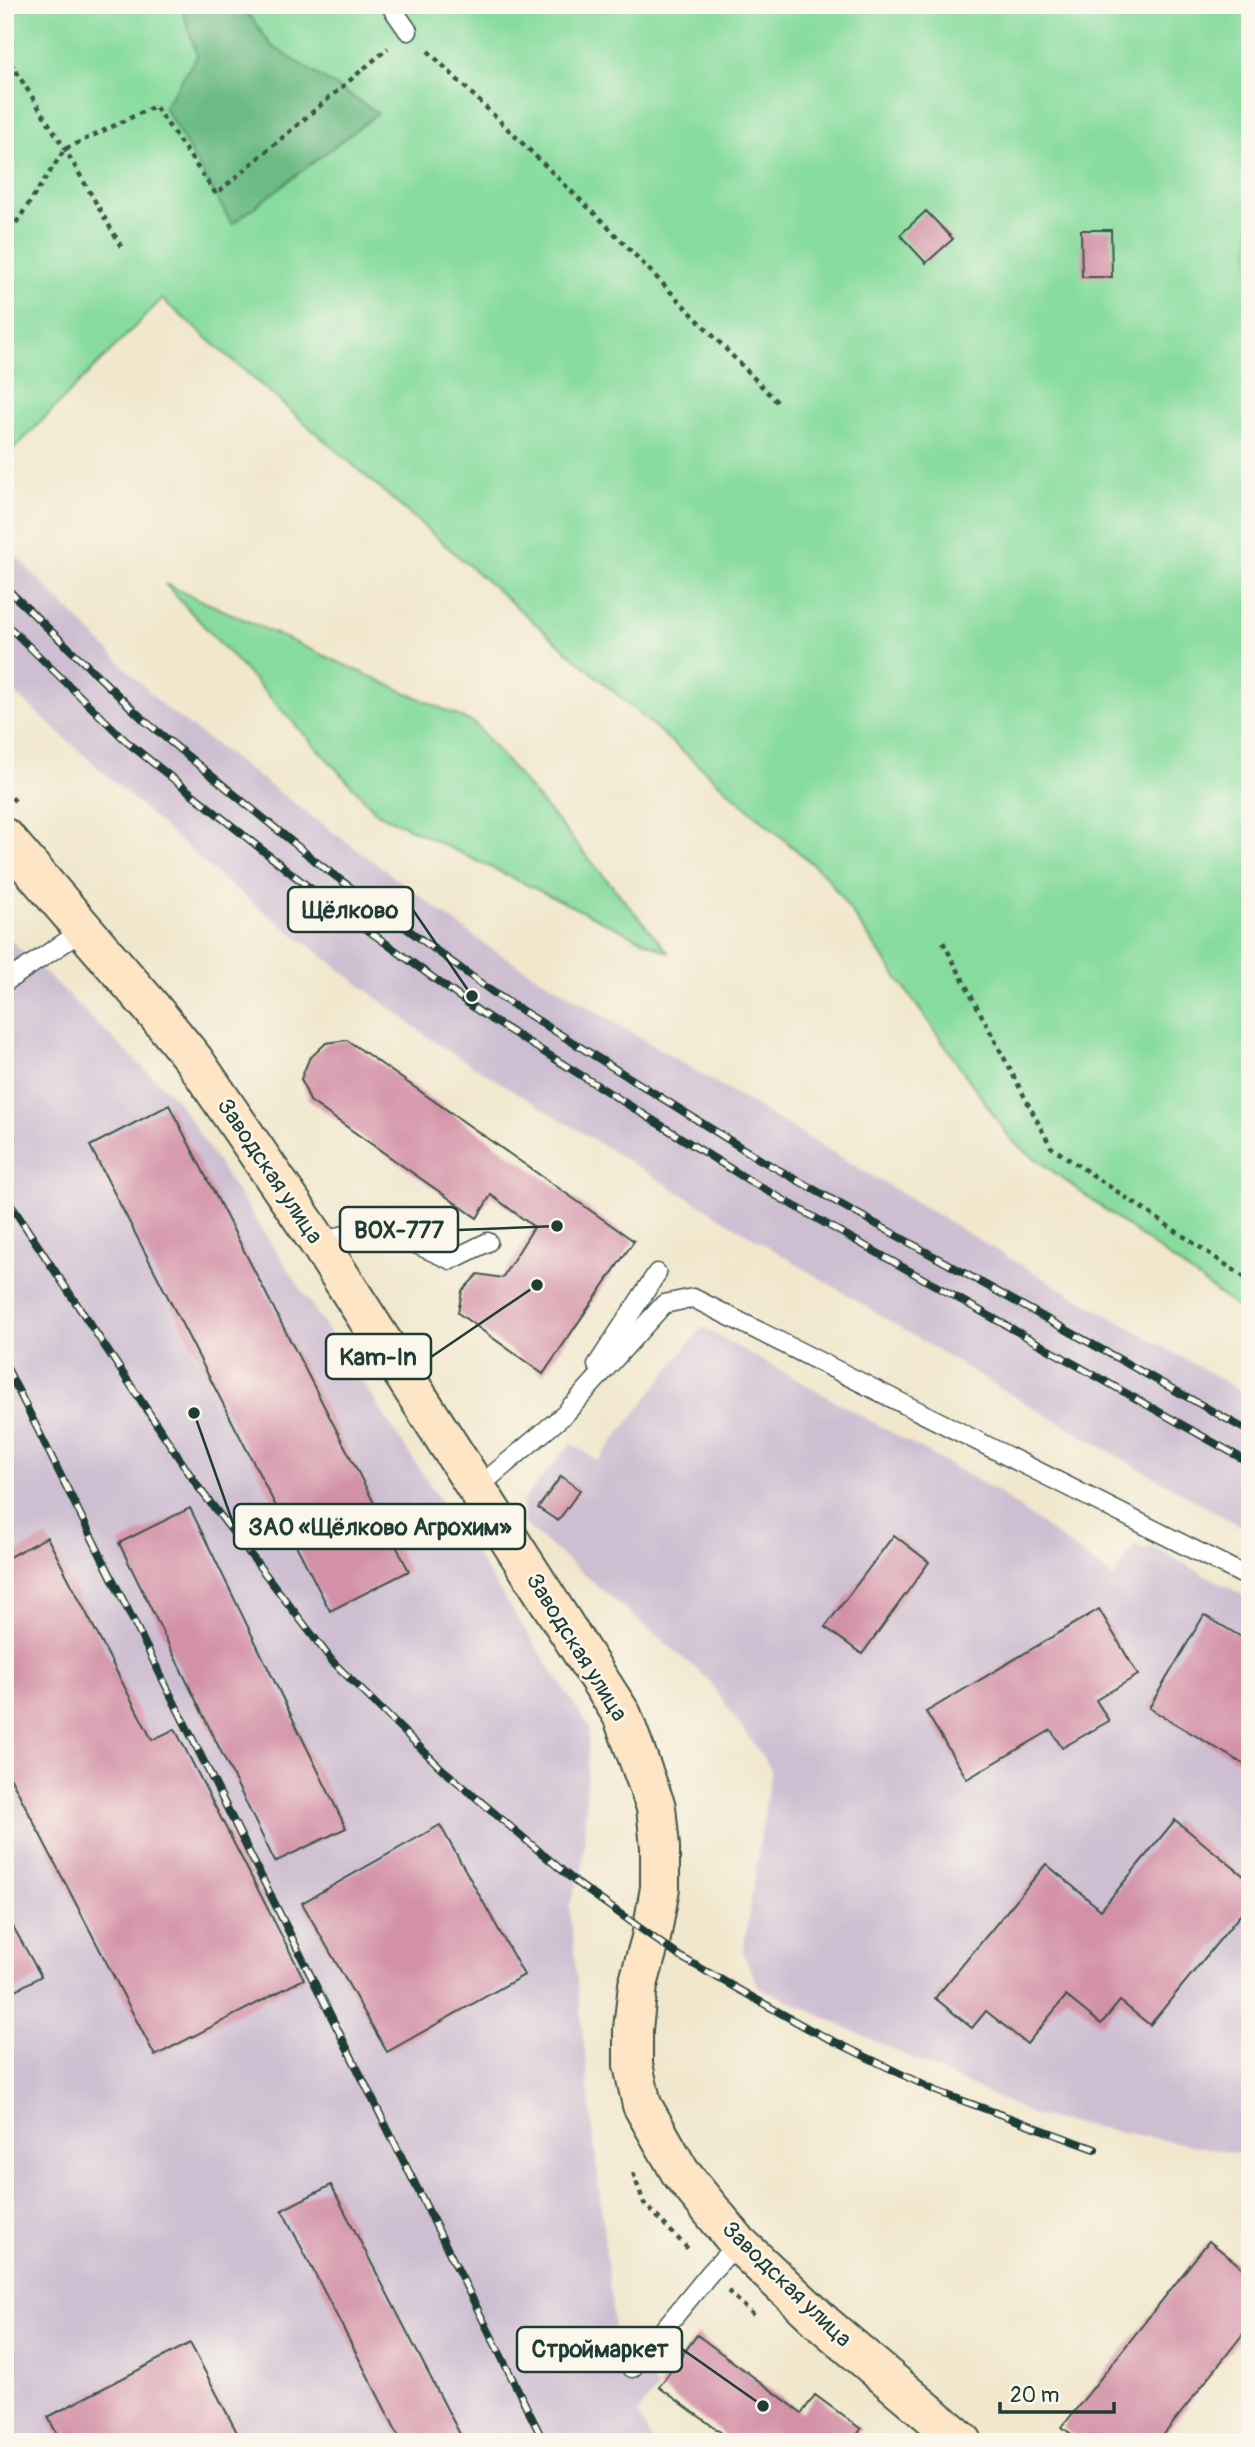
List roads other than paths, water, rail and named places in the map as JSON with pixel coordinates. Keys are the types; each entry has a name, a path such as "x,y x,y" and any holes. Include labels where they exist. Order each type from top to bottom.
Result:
{"main road":[{"name":"Заводская улица","path":"5,838 194,1060 319,1243 622,1715 656,1807 660,1847 660,1888 652,1938 638,1985 633,2029 633,2065 642,2105 680,2172 738,2243 825,2325 963,2442"}],"lane":[{"path":"390,5 408,31"},
{"path":"5,982 85,929"},
{"path":"319,1243 358,1231 398,1236 451,1260 488,1242"},
{"path":"565,1414 657,1273"},
{"path":"476,1489 565,1414 664,1304 693,1298 1250,1578"},
{"path":"632,2368 738,2243"}],"railway":[{"path":"5,587 145,721 319,864 494,993 761,1160 1250,1432"},
{"path":"5,623 127,742 306,885 480,1012 750,1181 1250,1463"},
{"path":"5,1196 199,1488 333,1662 441,1768 577,1883 679,1956 809,2029 936,2091 1095,2149"},
{"path":"5,1364 544,2442"}],"place":[{"name":"Щёлково","path":"472,996"},
{"name":"ВОХ-777","path":"557,1226"},
{"name":"Kam-In","path":"537,1285"},
{"name":"ЗАО «Щёлково Агрохим»","path":"194,1413"},
{"name":"Строймаркет","path":"763,2406"}]}
